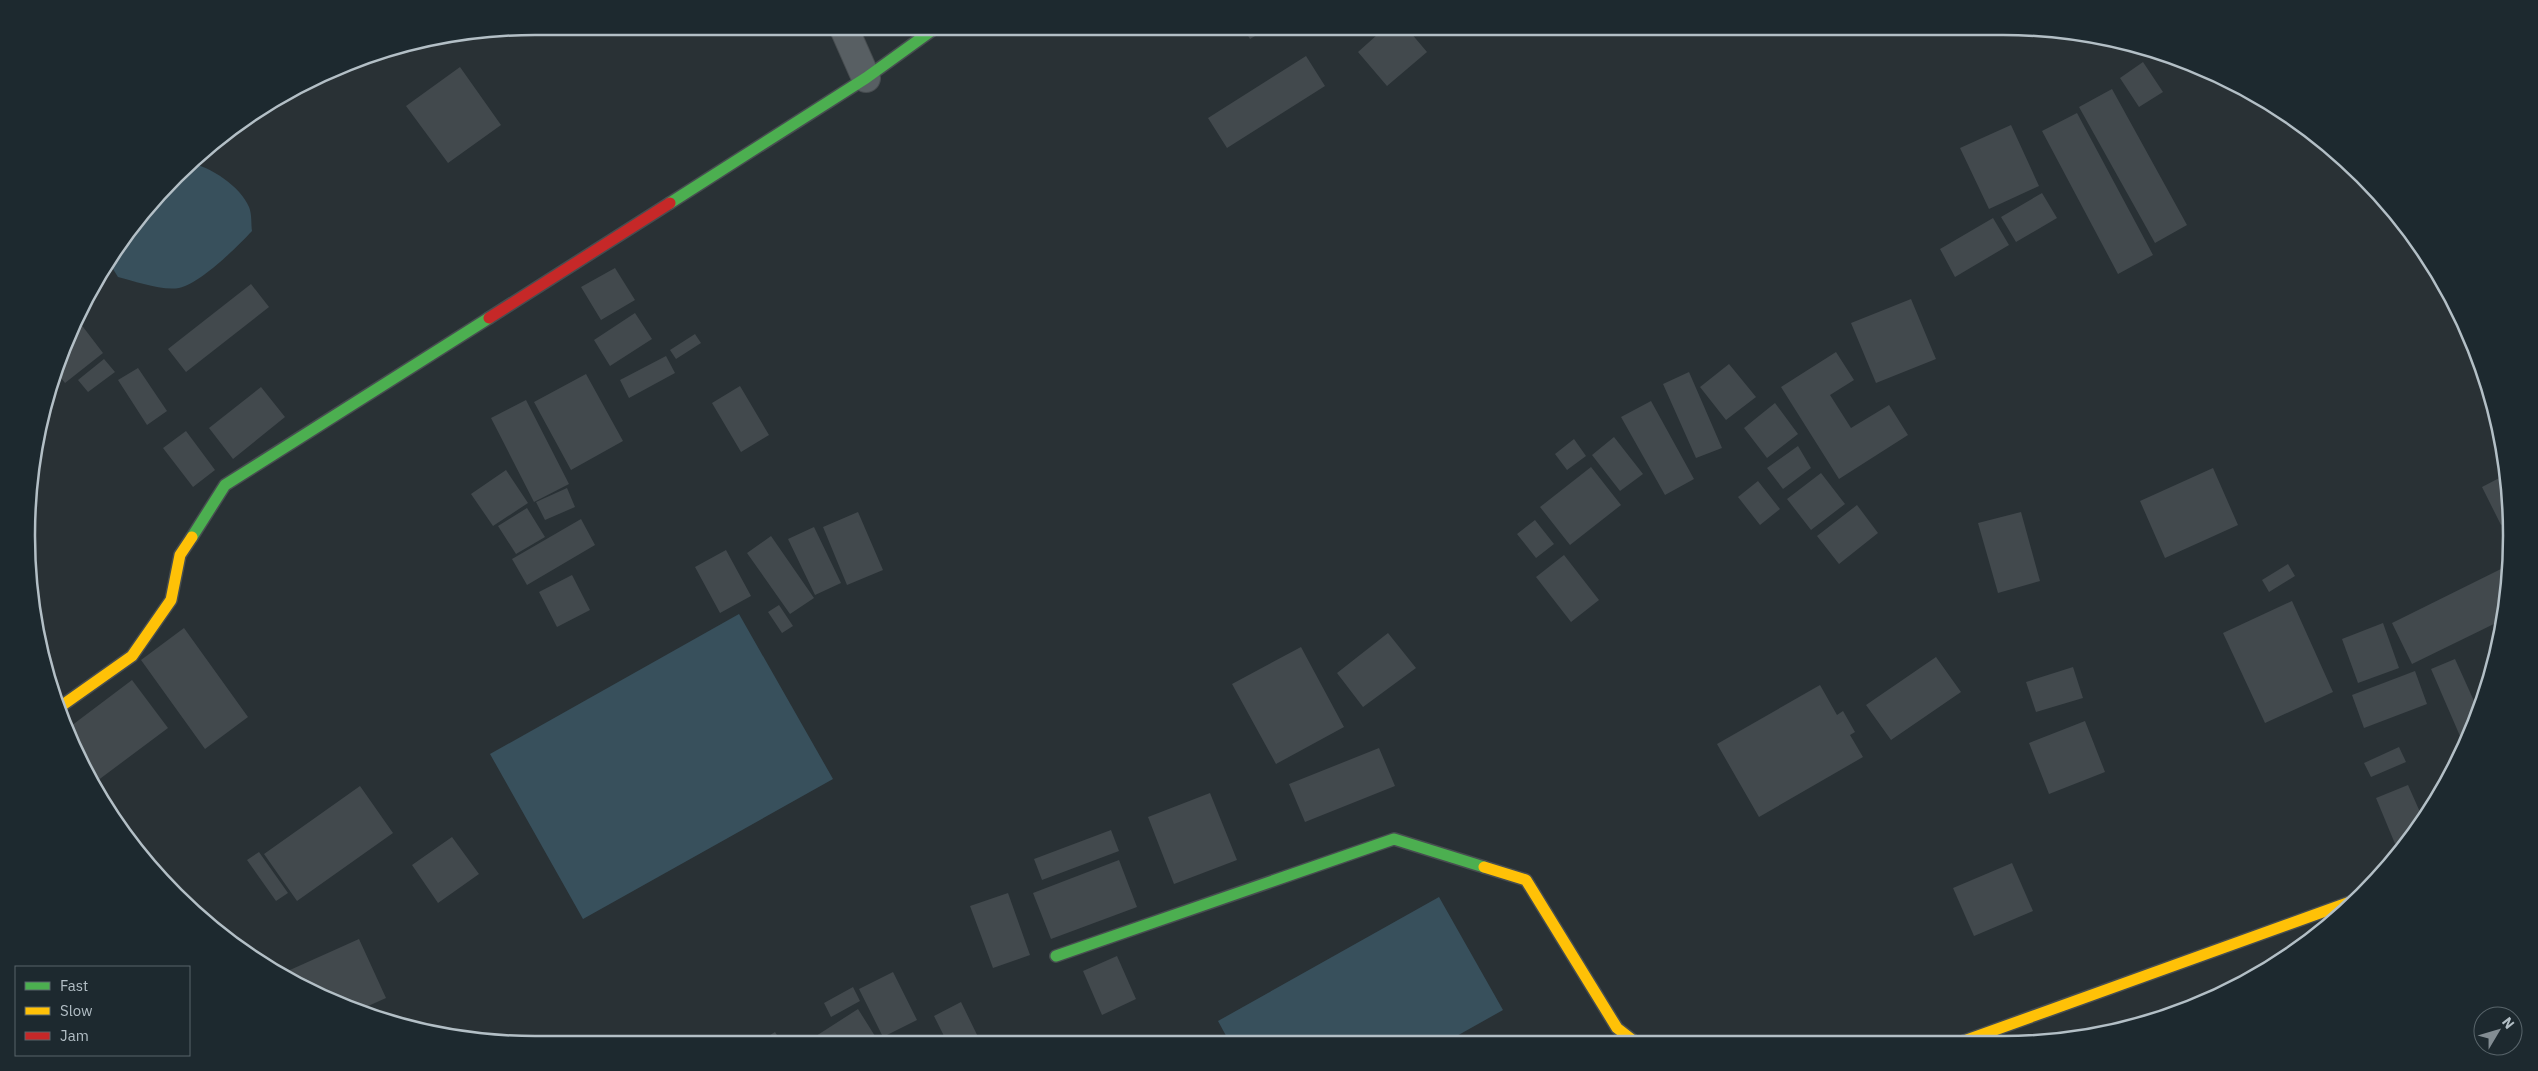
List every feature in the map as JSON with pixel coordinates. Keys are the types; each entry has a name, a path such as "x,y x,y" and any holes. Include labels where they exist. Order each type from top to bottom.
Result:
{"street":[{"path":"847,35 866,78"},
{"path":"65,703 132,656 171,600 180,555 225,485 866,78 926,35"},
{"path":"1056,956 1394,839 1526,880 1617,1028 1627,1036"},
{"path":"1977,1036 2120,982 2338,907"}],"water":[{"path":"199,165 216,173 232,185 245,199 250,210 252,231 208,272 188,285 172,289 156,287 118,277 112,268 119,257 159,205"},
{"path":"739,614 833,779 583,919 490,754"},
{"path":"1439,897 1503,1010 1457,1036 1226,1036 1218,1021"}],"building":[{"path":"1248,35 1257,35 1250,39"},
{"path":"1377,35 1413,35 1427,52 1387,86 1358,52"},
{"path":"1306,56 1325,86 1227,148 1208,118"},
{"path":"2143,62 2163,92 2139,107 2120,78"},
{"path":"460,67 501,125 448,163 406,106"},
{"path":"2112,89 2187,225 2155,243 2079,107"},
{"path":"2077,113 2153,255 2118,274 2042,131"},
{"path":"2011,125 2039,186 1989,209 1960,148"},
{"path":"2042,193 2057,218 2016,242 2001,217"},
{"path":"1993,218 2009,245 1955,277 1940,249"},
{"path":"615,268 635,300 601,320 581,287"},
{"path":"251,284 269,307 186,372 168,349"},
{"path":"1911,299 1936,359 1876,383 1851,323"},
{"path":"635,313 652,339 610,366 594,340"},
{"path":"82,325 103,353 65,383 61,378"},
{"path":"695,334 701,343 676,359 670,350"},
{"path":"1836,352 1854,380 1830,395 1851,428 1889,405 1908,435 1839,479 1781,387"},
{"path":"666,356 675,373 629,398 620,380"},
{"path":"104,359 115,372 88,392 78,380"},
{"path":"1729,364 1756,397 1726,420 1700,387"},
{"path":"138,368 167,411 147,425 118,380"},
{"path":"1689,372 1722,448 1696,458 1663,384"},
{"path":"586,374 623,441 571,470 534,402"},
{"path":"740,386 769,435 741,452 712,403"},
{"path":"261,387 285,417 233,459 209,428"},
{"path":"526,400 569,484 534,502 491,418"},
{"path":"1651,401 1694,479 1665,495 1621,417"},
{"path":"1775,403 1798,434 1767,458 1744,428"},
{"path":"186,431 215,470 193,487 163,448"},
{"path":"1614,437 1643,474 1620,491 1592,455"},
{"path":"1574,439 1586,456 1567,470 1555,454"},
{"path":"1798,446 1811,468 1783,489 1767,468"},
{"path":"1591,467 1621,505 1570,545 1540,507"},
{"path":"2213,468 2238,525 2165,558 2140,501"},
{"path":"506,470 528,503 493,526 471,494"},
{"path":"1821,473 1845,504 1811,530 1787,499"},
{"path":"2500,478 2503,524 2501,525 2482,487"},
{"path":"1758,481 1780,509 1760,525 1738,497"},
{"path":"567,488 575,507 545,520 536,502"},
{"path":"1857,505 1878,533 1839,564 1817,536"},
{"path":"527,508 545,537 516,554 498,526"},
{"path":"858,512 883,570 847,585 823,527"},
{"path":"2021,512 2040,581 1998,593 1978,523"},
{"path":"581,519 595,545 527,585 512,559"},
{"path":"1535,520 1554,544 1536,558 1517,534"},
{"path":"814,527 841,583 815,595 788,539"},
{"path":"771,536 814,598 790,614 747,553"},
{"path":"726,550 751,596 720,613 695,567"},
{"path":"1564,555 1599,600 1571,622 1536,577"},
{"path":"2288,564 2295,576 2269,592 2262,580"},
{"path":"2502,568 2495,624 2412,664 2392,623"},
{"path":"572,575 590,610 557,627 539,592"},
{"path":"2292,601 2333,692 2265,723 2223,633"},
{"path":"779,605 793,626 782,633 768,612"},
{"path":"2383,623 2399,668 2358,683 2342,639"},
{"path":"184,628 248,717 205,749 141,660"},
{"path":"1388,633 1416,668 1363,707 1337,673"},
{"path":"1301,647 1344,727 1276,764 1232,684"},
{"path":"1936,657 1961,692 1891,740 1866,705"},
{"path":"2455,659 2474,701 2460,737 2431,669"},
{"path":"2073,667 2083,698 2036,712 2026,682"},
{"path":"2415,671 2427,704 2364,728 2352,695"},
{"path":"132,680 168,728 99,780 72,725"},
{"path":"1820,685 1837,715 1843,711 1855,732 1850,735 1863,757 1759,817 1717,744"},
{"path":"2085,721 2105,772 2049,794 2029,743"},
{"path":"2399,747 2406,762 2371,777 2364,763"},
{"path":"1379,748 1395,786 1305,822 1289,784"},
{"path":"2408,785 2420,812 2396,845 2376,798"},
{"path":"360,786 393,833 297,901 264,854"},
{"path":"1210,793 1237,860 1174,884 1148,817"},
{"path":"1111,830 1119,851 1042,880 1034,859"},
{"path":"452,837 479,874 438,903 412,865"},
{"path":"259,852 288,893 276,901 247,860"},
{"path":"1119,860 1137,907 1051,939 1033,893"},
{"path":"2012,863 2033,911 1974,936 1953,888"},
{"path":"1008,893 1030,955 993,968 970,906"},
{"path":"359,939 386,998 367,1006 344,998 288,971"},
{"path":"1117,956 1136,999 1102,1015 1083,971"},
{"path":"893,972 917,1020 882,1036 859,989"},
{"path":"853,987 860,1001 831,1017 824,1003"},
{"path":"961,1002 978,1036 944,1036 934,1016"},
{"path":"858,1009 875,1036 816,1036"},
{"path":"775,1032 778,1036 769,1036"}],"traffic: fast":[{"path":"670,203 866,78 926,35"},
{"path":"192,537 225,485 489,318"},
{"path":"1056,956 1394,839 1484,867"}],"traffic: slow":[{"path":"65,704 132,656 171,600 180,555 192,537"},
{"path":"1484,867 1526,880 1617,1028 1627,1036"},
{"path":"1978,1036 2339,906"}],"traffic: jam":[{"path":"489,318 670,203"}]}
